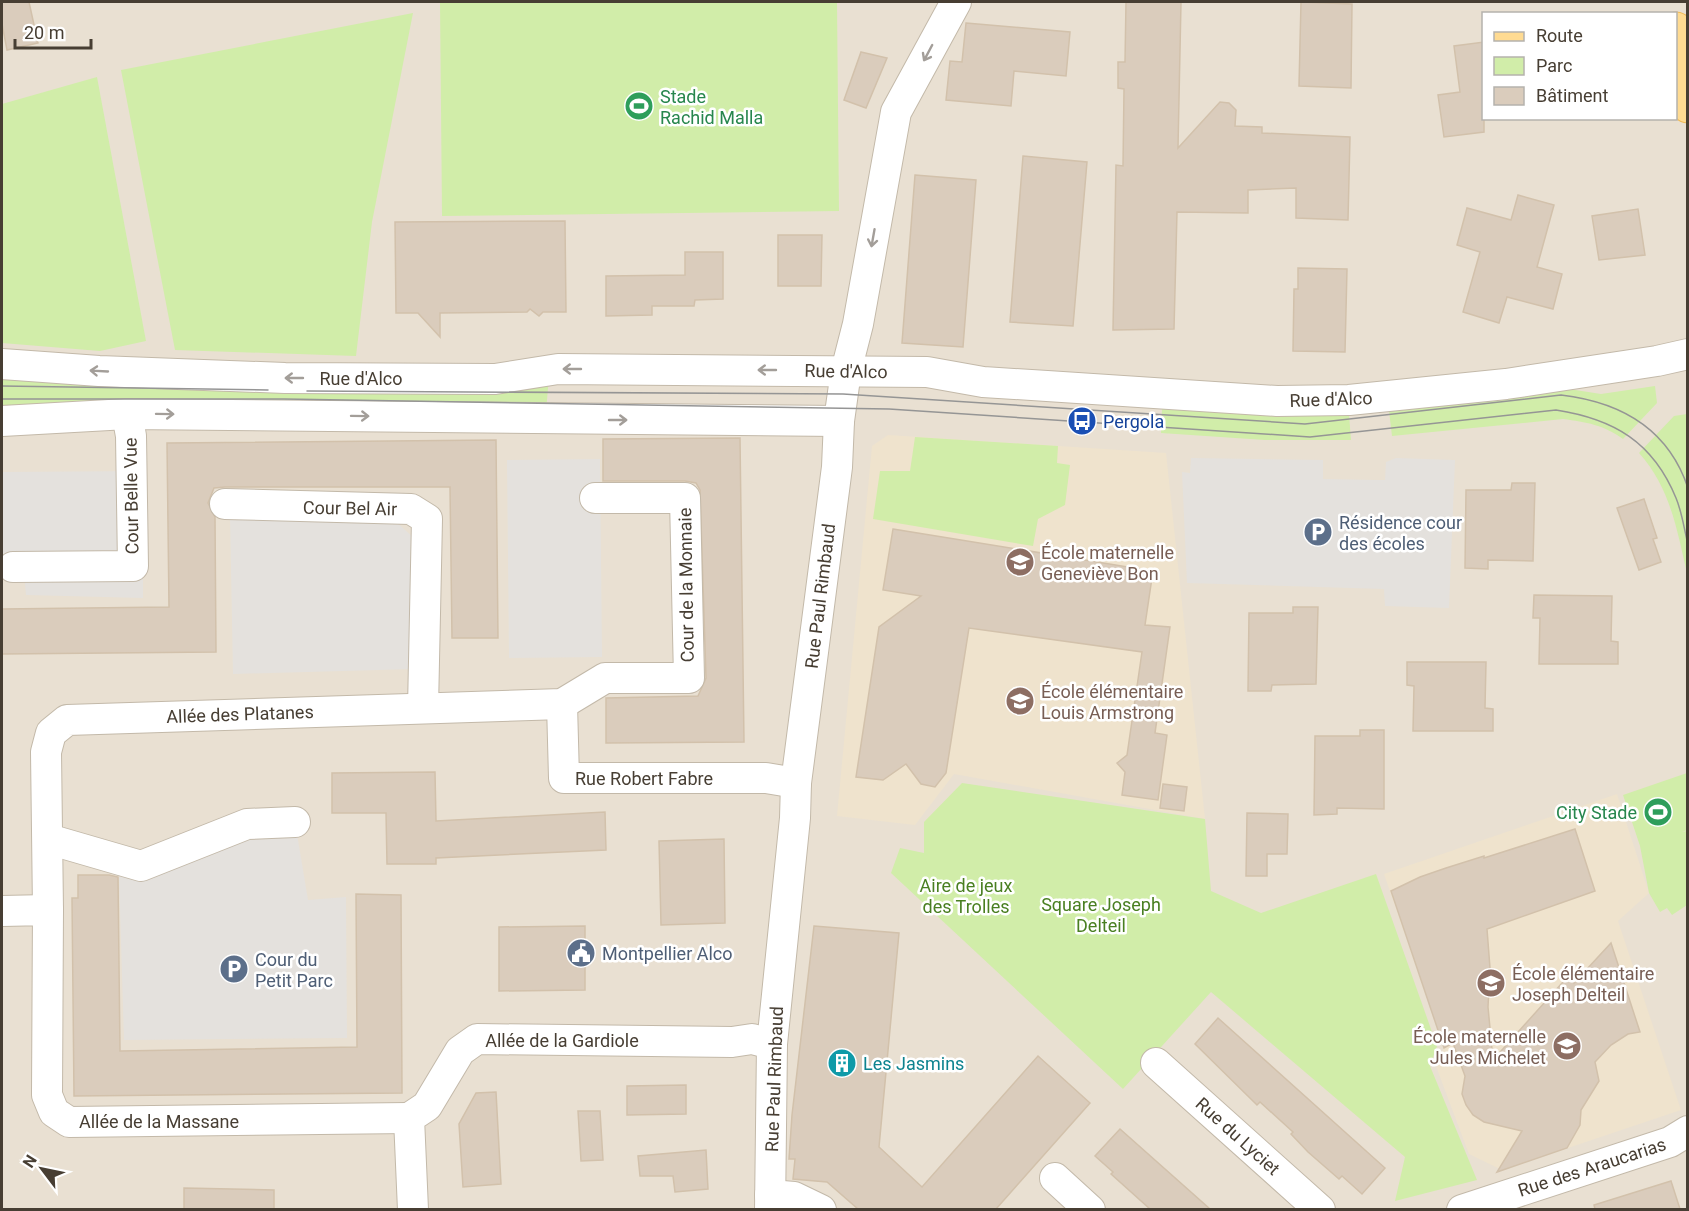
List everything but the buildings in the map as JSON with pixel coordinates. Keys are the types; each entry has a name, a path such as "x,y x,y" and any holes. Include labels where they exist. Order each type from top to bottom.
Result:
{"main road":[{"path":"1677,35 1688,106"}],"street":[{"name":"Rue Paul Rimbaud","path":"770,1202 772,1044 795,818 796,783 837,467 839,421 846,371 858,324 896,112 956,2"},
{"name":"Rue d'Alco","path":"2,364 99,371 285,378 495,379 558,369 927,372 983,382 1278,401 1349,400 1506,384 1657,361 1688,354"},
{"name":"Rue d'Alco","path":"2,421 127,414 839,421"},
{"name":"Cour Belle Vue","path":"13,567 133,566 132,445 127,414"},
{"name":"Cour de la Monnaie","path":"595,498 684,498 689,678 605,678"},
{"name":"Cour Bel Air","path":"225,504 411,509 427,519 423,708"},
{"name":"Allée des Platanes","path":"48,910 46,752 51,733 67,720 562,704 605,678"},
{"name":"Rue Robert Fabre","path":"562,704 564,778 766,778 796,783"},
{"path":"48,839 141,866 247,824 295,822"},
{"path":"2,911 48,910"},
{"name":"Allée de la Massane","path":"48,910 46,1095 54,1112 69,1122 409,1118"},
{"name":"Allée de la Gardiole","path":"409,1118 427,1106 460,1051 477,1039 732,1042 752,1039 772,1044"},
{"name":"Rue du Lyciet","path":"1156,1063 1320,1209"},
{"path":"409,1118 413,1209"},
{"name":"Rue des Araucarias","path":"1462,1209 1670,1142 1688,1131"},
{"path":"1055,1178 1090,1209"},
{"path":"770,1202 794,1197 821,1209"}],"shaded area":[{"path":"2,2 1687,2 1687,1209 2,1210"},
{"path":"888,435 1166,453 1205,819 954,774 915,825 837,816 872,446"},
{"name":"Résidence cour des écoles","path":"1191,458 1323,460 1323,479 1378,480 1385,480 1386,462 1396,458 1455,460 1449,608 1385,606 1384,589 1187,583 1182,472 1190,473"},
{"path":"600,459 602,657 509,658 507,460"},
{"path":"143,471 143,598 26,595 24,572 2,559 2,472"},
{"path":"230,516 393,519 415,539 414,669 233,674"},
{"path":"1617,794 1649,893 1618,921 1681,1110 1502,1170 1469,1154 1436,1066 1444,1048 1384,874"},
{"name":"Cour du Petit Parc","path":"295,822 308,900 346,897 347,1038 124,1040 119,877"}],"green space":[{"name":"Stade Rachid Malla","path":"440,2 837,2 839,211 442,216"},
{"path":"413,13 372,222 356,356 175,350 121,70"},
{"path":"97,77 146,341 100,351 2,343 2,104"},
{"path":"2,375 549,376 546,412 2,414"},
{"path":"1655,386 1657,403 1623,439 1609,430 1594,425 1563,419 1392,436 1389,411 1569,389 1601,394"},
{"path":"1162,409 1349,414 1351,440 1265,440 1161,433"},
{"path":"1688,414 1687,573 1676,525 1665,495 1650,466 1639,453 1674,416"},
{"path":"915,437 1058,446 1057,463 1070,465 1065,505 1038,519 1033,546 873,519 880,471 910,471"},
{"path":"1687,773 1687,830 1682,832 1687,831 1687,905 1672,915 1667,908 1660,912 1649,893 1640,846 1623,795"},
{"name":"Square Joseph Delteil","path":"962,783 1205,819 1211,891 1261,913 1376,874 1437,1046 1430,1066 1477,1180 1395,1201 1405,1157 1211,992 1123,1089 891,873 900,848 924,853 924,822"}],"tram line":[{"path":"2,386 268,390"},
{"path":"307,391 843,394 1305,424 1561,395 1603,404 1639,422 1655,434 1668,449 1688,488"},
{"path":"2,399 284,399 889,409 1310,437 1556,410 1577,414 1613,427 1629,436 1643,448 1656,462 1676,498 1688,544"}],"place":[{"name":"Stade Rachid Malla","path":"639,106"},
{"name":"Pergola","path":"1082,421"},
{"name":"Résidence cour des écoles","path":"1318,532"},
{"name":"École maternelle Geneviève Bon","path":"1020,562"},
{"name":"École élémentaire Louis Armstrong","path":"1020,701"},
{"name":"City Stade","path":"1658,812"},
{"name":"Montpellier Alco","path":"581,953"},
{"name":"Cour du Petit Parc","path":"234,969"},
{"name":"École élémentaire Joseph Delteil","path":"1491,983"},
{"name":"École maternelle Jules Michelet","path":"1567,1046"},
{"name":"Les Jasmins","path":"842,1063"}],"park label":[{"name":"Aire de jeux des Trolles","path":"966,895"}]}
